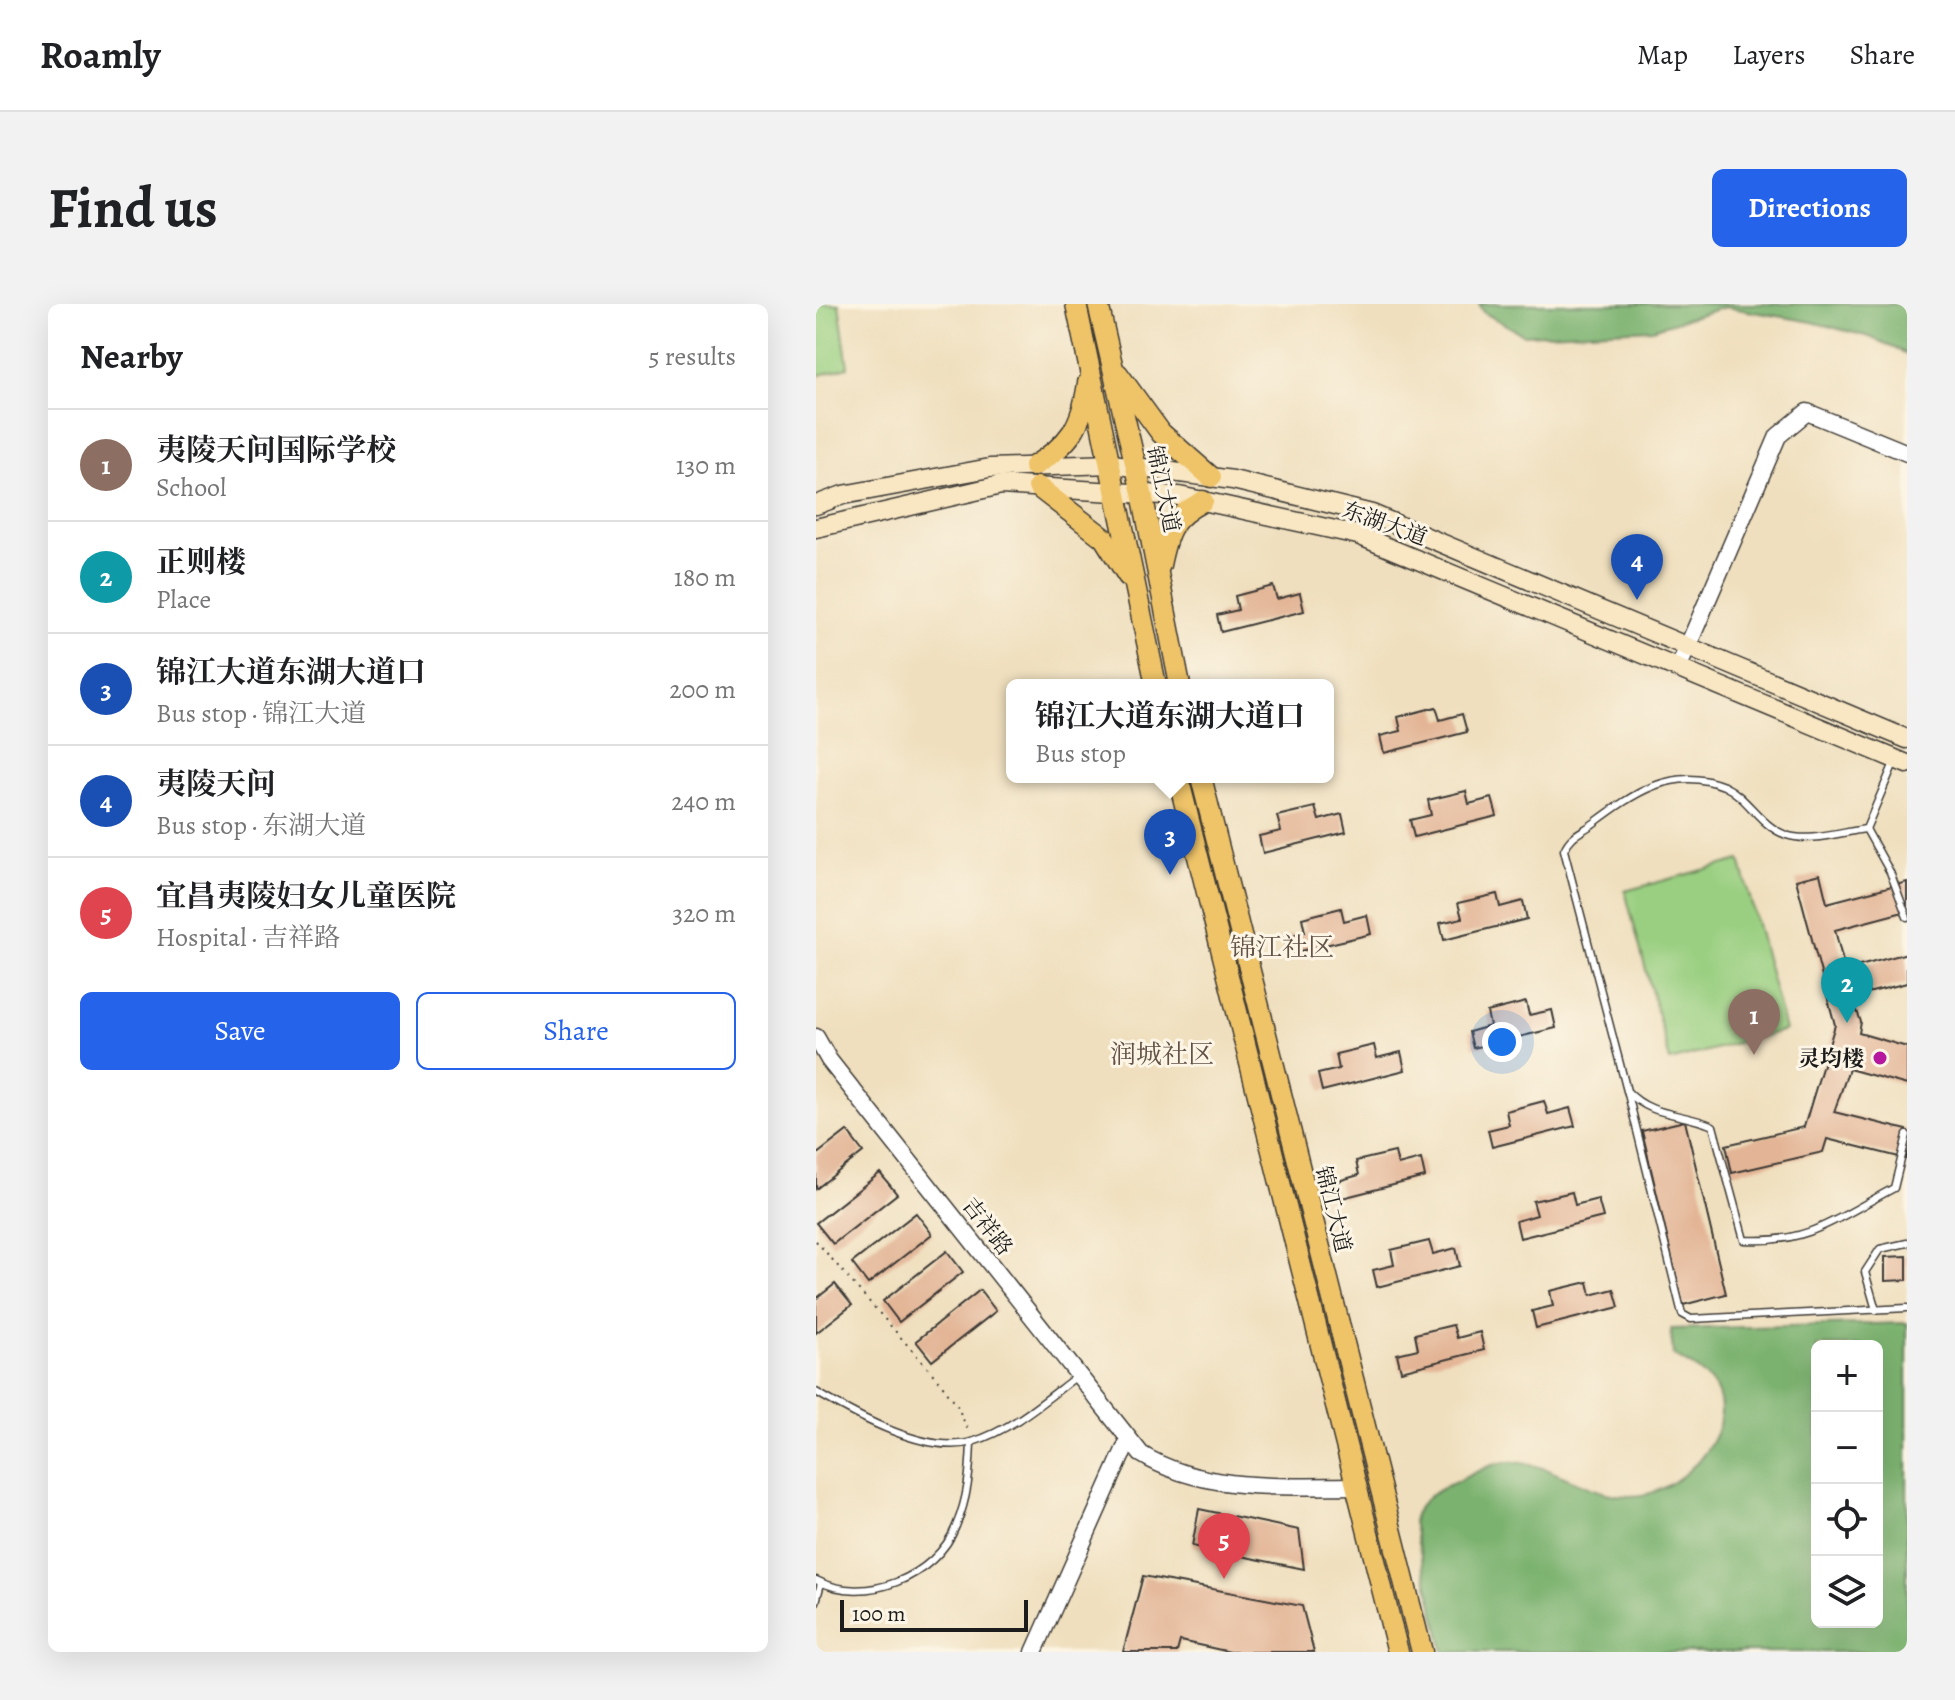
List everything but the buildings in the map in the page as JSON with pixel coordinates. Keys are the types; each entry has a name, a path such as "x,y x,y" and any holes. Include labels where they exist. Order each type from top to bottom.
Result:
{"main road":[{"name":"锦江大道","path":"1076,304 1155,679"},
{"name":"锦江大道","path":"1098,304 1142,493 1179,679"},
{"path":"1112,366 1161,433 1211,477"},
{"path":"1034,466 1061,450 1084,415 1090,368"},
{"name":"东湖大道","path":"816,505 843,495 990,468 1112,464 1211,477 1372,514 1907,739"},
{"name":"东湖大道","path":"816,528 1001,485 1142,493 1203,501 1358,535 1901,762"},
{"path":"1038,487 1104,538 1135,586"},
{"path":"1157,576 1166,535 1180,513 1203,501"},
{"path":"1179,783 1263,1126 1398,1652"},
{"name":"锦江大道","path":"1203,783 1422,1652"}],"street":[{"path":"1678,669 1778,436 1807,412 1907,453"},
{"name":"吉祥路","path":"816,1037 829,1060 1128,1441 1161,1466 1210,1479 1272,1486 1357,1486"},
{"path":"1034,1652 1128,1441"}],"lane":[{"path":"1866,829 1901,762"},
{"path":"1866,829 1802,839 1769,827 1727,787 1705,780 1679,779 1655,783 1631,795 1585,829 1570,836 1564,850 1682,1314 1691,1319 1907,1308"},
{"path":"1866,829 1890,872 1907,917"},
{"path":"1627,1091 1650,1110 1713,1126 1744,1240 1778,1242 1817,1231 1894,1188 1907,1135"},
{"path":"1876,1310 1865,1272 1880,1249 1907,1243"},
{"path":"816,1392 886,1429 938,1442 971,1442 1016,1422 1077,1376"},
{"path":"816,1602 818,1582 876,1589 903,1580 932,1559 955,1530 969,1486 971,1442"}],"path":[{"path":"816,1241 956,1403 971,1442"}],"green space":[{"path":"816,304 839,304 848,367 816,376"},
{"path":"1479,304 1907,304 1907,354 1870,337 1812,322 1725,307 1652,329 1524,335 1483,312"},
{"path":"1740,860 1785,1030 1670,1061 1625,891"},
{"path":"1907,1323 1907,1652 1444,1652 1413,1522 1418,1509 1437,1491 1500,1463 1518,1462 1536,1466 1589,1488 1627,1496 1647,1494 1676,1481 1690,1470 1712,1442 1719,1426 1721,1410 1718,1394 1710,1381 1673,1355 1671,1329"}],"place":[{"name":"夷陵天问","path":"1637,600"},
{"name":"锦江大道东湖大道口","path":"1170,875"},
{"name":"正则楼","path":"1847,1023"},
{"name":"夷陵天问国际学校","path":"1754,1055"},
{"name":"灵均楼","path":"1880,1058"},
{"name":"宜昌夷陵妇女儿童医院","path":"1224,1579"}],"district":[{"name":"锦江社区","path":"1282,947"},
{"name":"润城社区","path":"1162,1054"}]}
